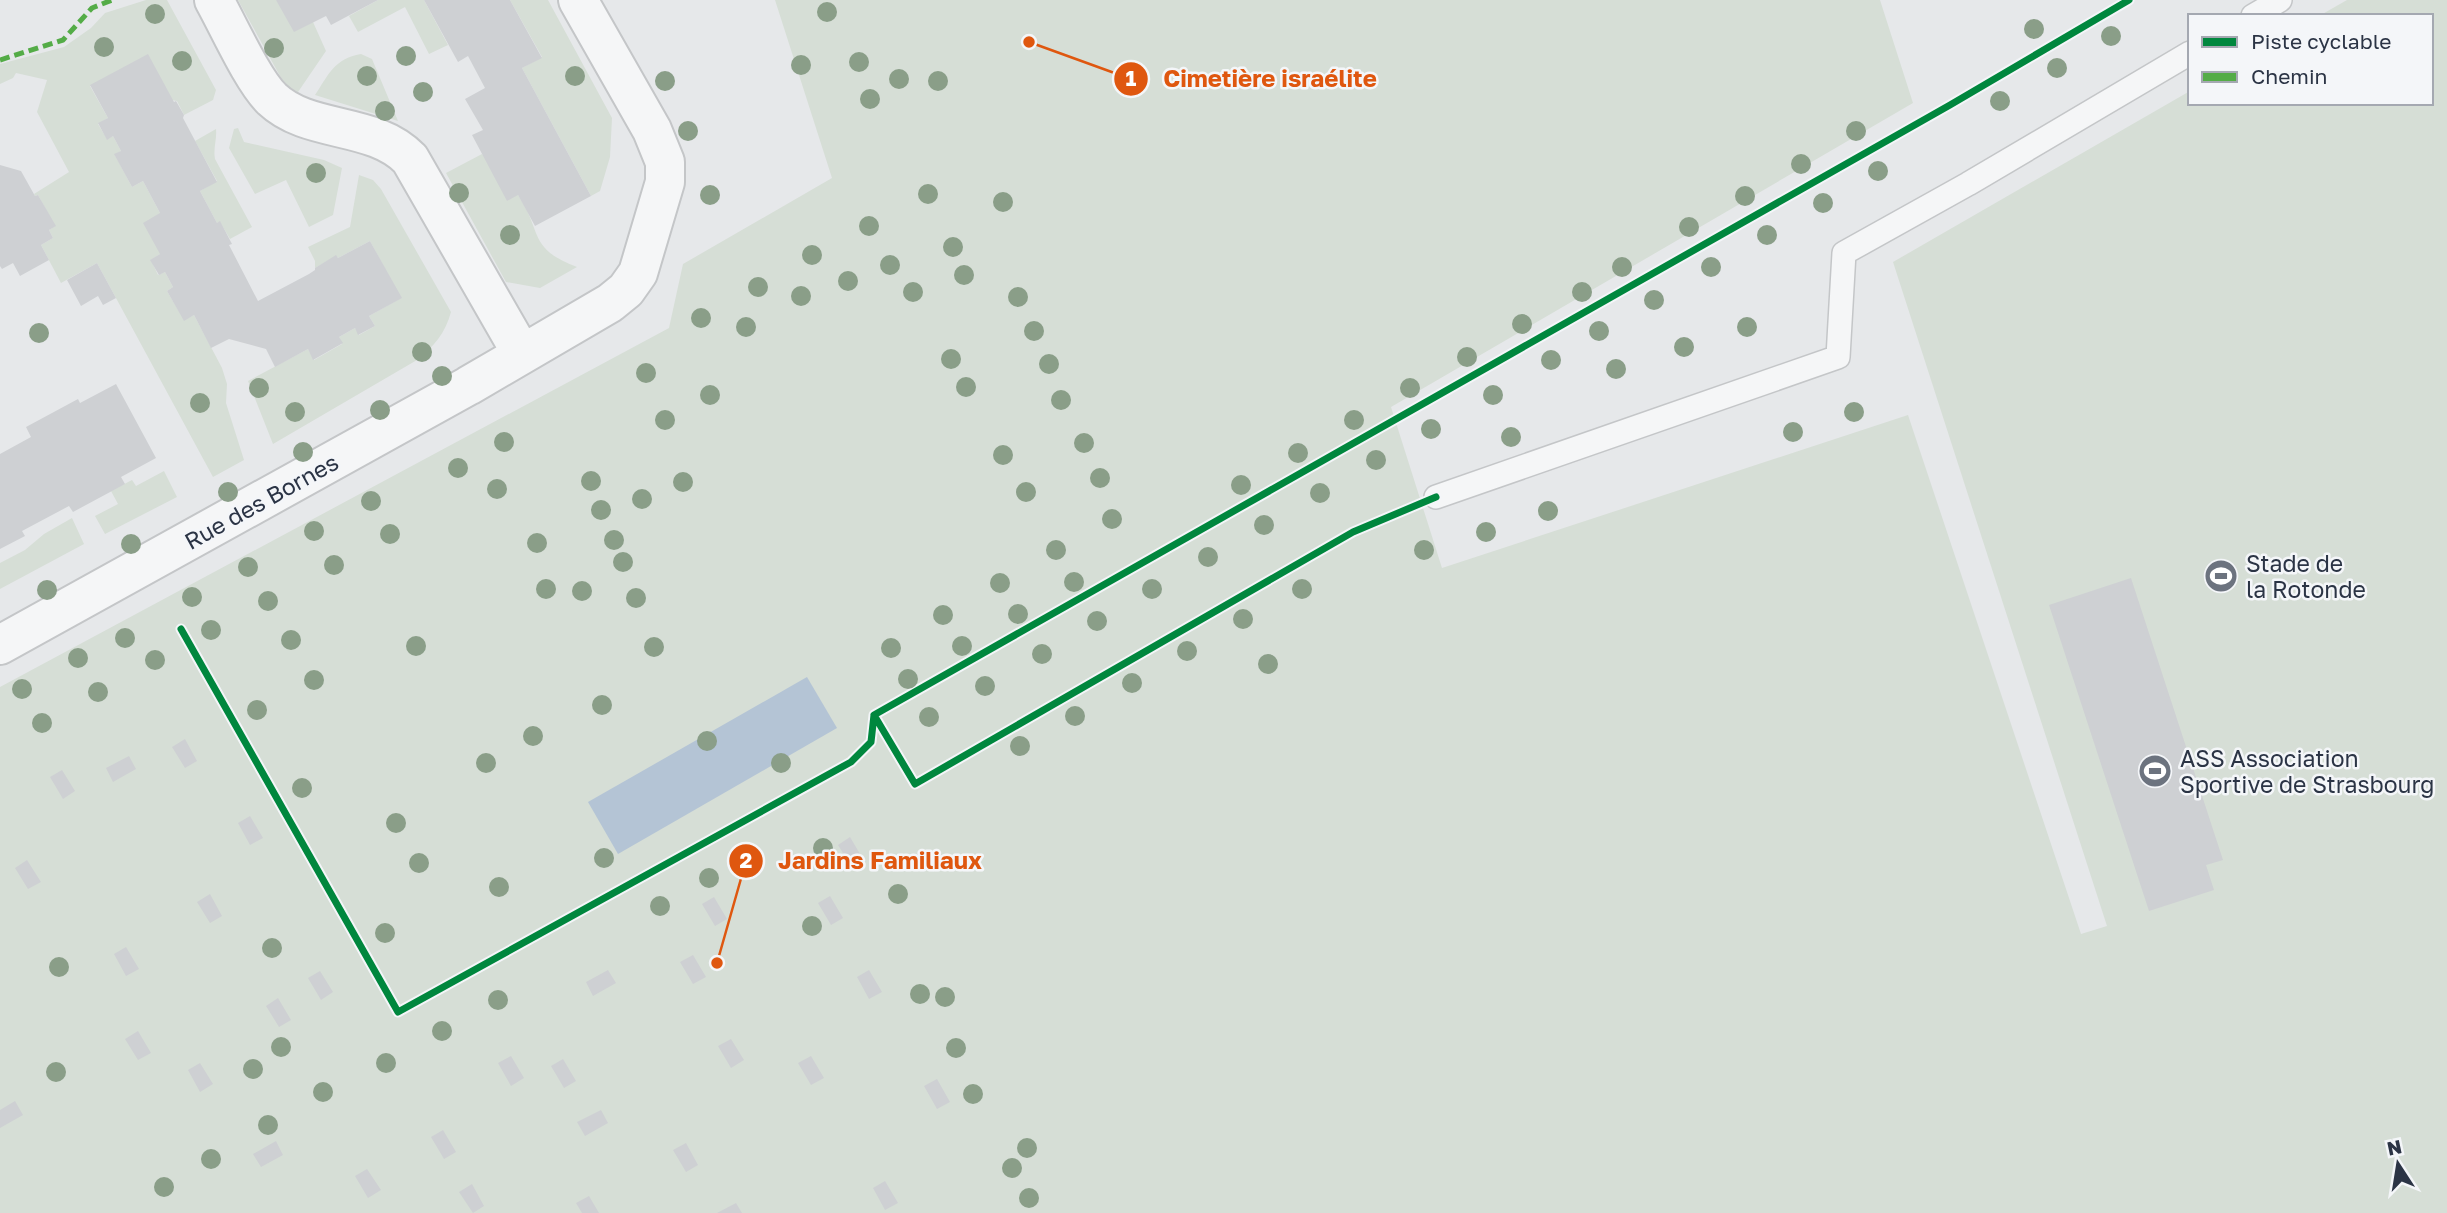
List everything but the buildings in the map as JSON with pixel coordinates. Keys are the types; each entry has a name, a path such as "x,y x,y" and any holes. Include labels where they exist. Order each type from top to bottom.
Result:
{"street":[{"path":"214,0 257,79 272,99 315,121 386,141 401,149 410,159 522,355"},
{"name":"Rue des Bornes","path":"0,645 522,355 610,303 626,290 638,273 666,182 665,162 660,145 578,0"}],"lane":[{"path":"2256,14 2280,0"},
{"path":"1436,498 1838,357 1844,253 1968,184 2188,54"}],"shaded area":[{"path":"146,0 167,0 216,90 213,100 184,115 177,101 90,86 108,118 98,124 107,139 113,136 121,151 115,155 132,187 143,181 160,213 160,254 151,260 158,275 165,272 173,287 167,291 184,320 194,315 222,368 227,384 226,403 244,460 213,477 97,263 61,283 41,245 53,238 49,230 55,226 38,195 34,194 69,172 37,112 47,80 16,73 13,78 0,84 0,64 64,47 91,28 105,13"},
{"path":"238,0 276,0 313,22 326,51 298,92 288,87 280,76"},
{"path":"378,0 424,0 448,45 429,54 405,7 358,32 349,16"},
{"path":"510,0 548,0 612,118 610,157 600,191 591,196 522,68 542,57"},
{"path":"775,0 1880,0 1913,103 1391,407 1442,568 1908,415 2081,934 2107,926 1893,262 2188,92 2188,105 2433,105 2433,14 2322,14 2347,0 2447,0 2447,1213 0,1213 0,687 669,328 683,264 832,178"},
{"path":"361,54 372,59 398,121 315,95 338,64"},
{"path":"238,128 244,142 324,160 342,168 333,215 309,227 286,180 255,194 229,148 234,129"},
{"path":"216,129 215,159 252,227 230,239 220,222 217,223 200,191 217,181 195,141"},
{"path":"482,154 518,195 543,246 561,260 577,267 540,288 506,282 446,173"},
{"path":"359,175 373,180 381,189 451,312 449,320 438,339 417,360 273,444 248,381 308,349 314,360 342,344 339,337 355,328 359,335 375,326 369,316 401,298 370,241 315,268 315,261 308,247 350,227"},
{"path":"164,471 177,497 105,534 95,516 118,504 111,491 132,480 136,486"},
{"path":"72,518 84,544 0,589 0,563 25,550 44,534"}],"water":[{"path":"807,677 837,728 618,854 588,802"}],"marked path":[{"path":"0,60 63,40 92,8 112,0"}],"cycle path":[{"path":"181,629 398,1012 851,762 871,742 874,715 1950,105 2129,0"},
{"path":"874,715 915,784 1353,532 1436,497"}],"place":[{"name":"Cimetière israélite","path":"1029,42"},
{"name":"Stade de la Rotonde","path":"2221,576"},
{"name":"ASS Association Sportive de Strasbourg","path":"2155,771"},
{"name":"Jardins Familiaux","path":"717,963"}]}
